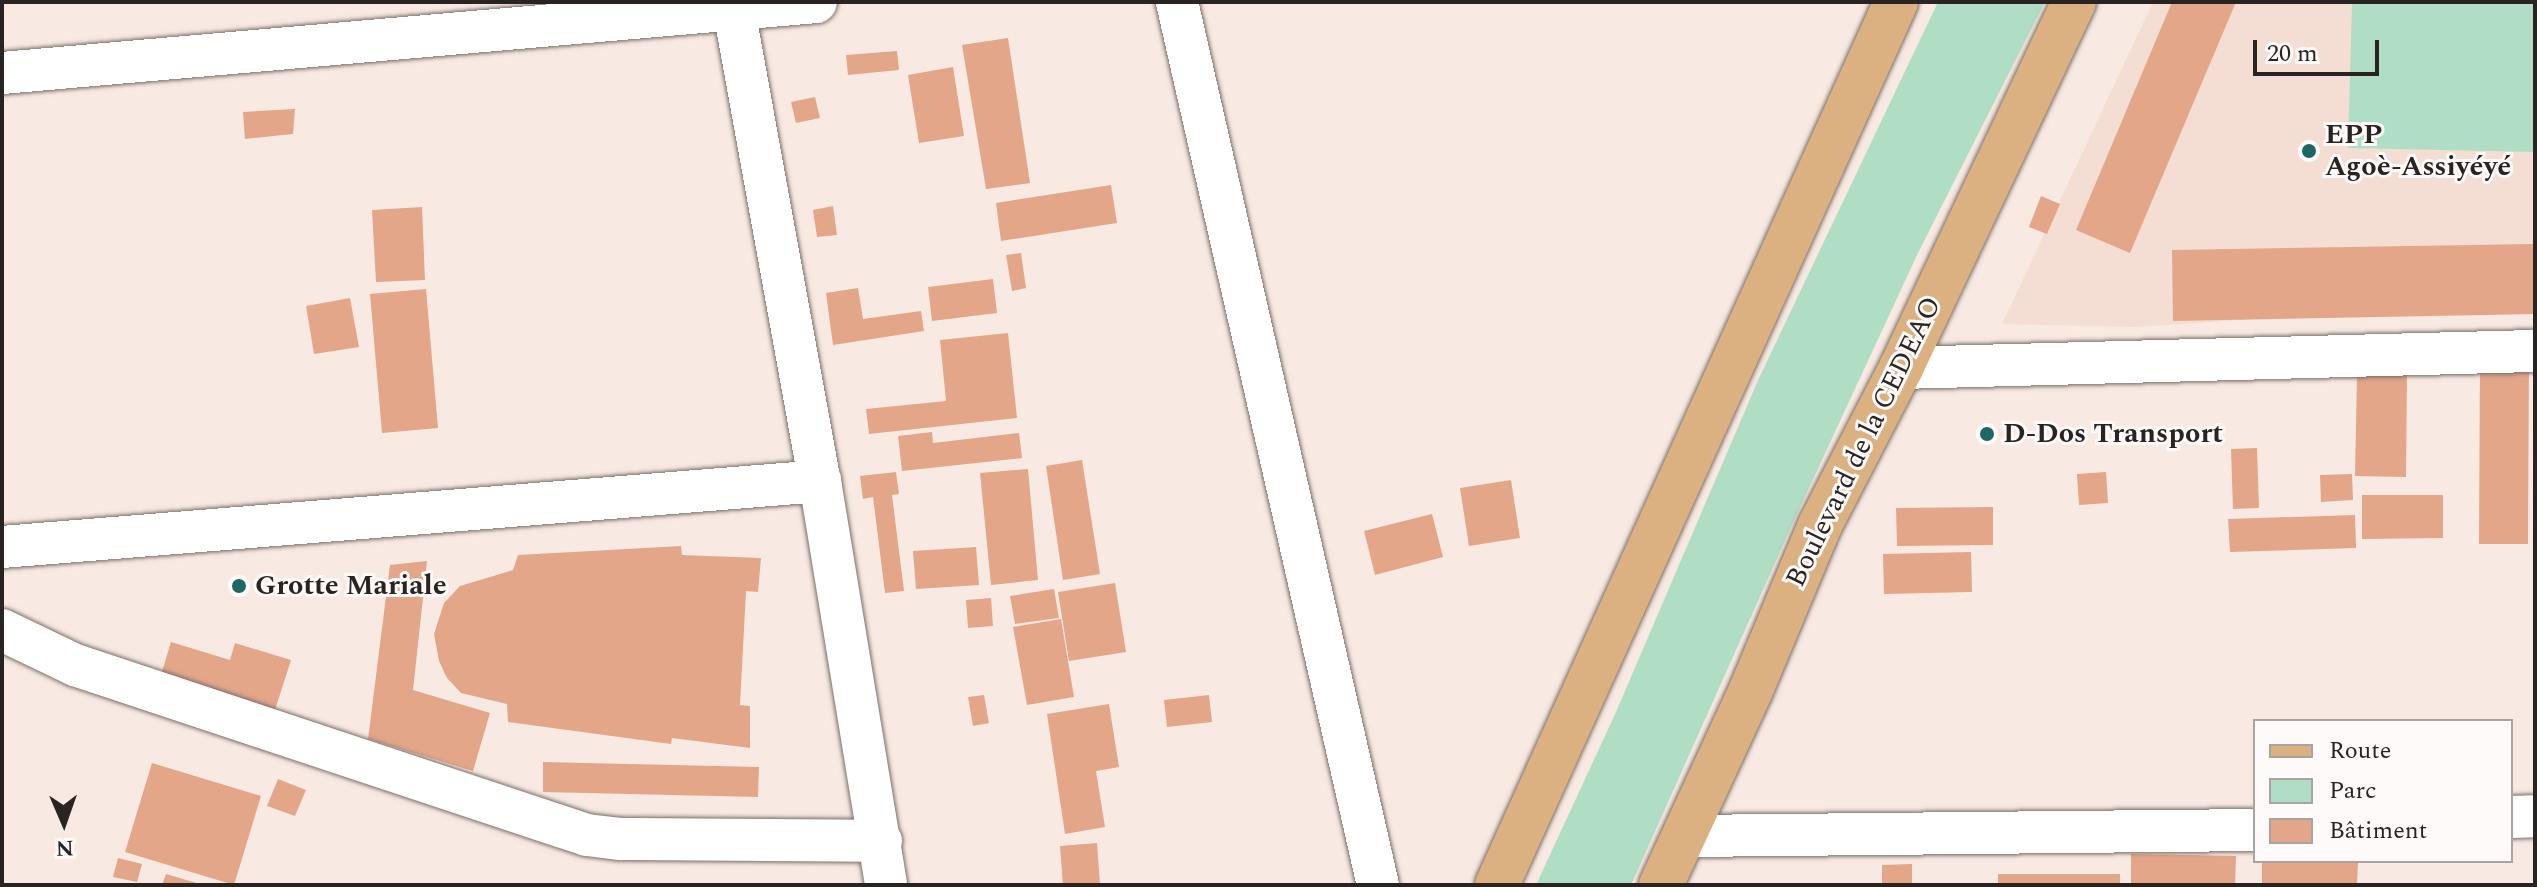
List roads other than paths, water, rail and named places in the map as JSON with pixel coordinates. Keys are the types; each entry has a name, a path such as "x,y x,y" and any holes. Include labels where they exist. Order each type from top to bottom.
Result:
{"main road":[{"path":"1497,885 1896,2"},
{"name":"Boulevard de la CEDEAO","path":"1661,885 1820,525 1901,368 2074,2"}],"street":[{"path":"2,73 816,2"},
{"path":"1177,2 1378,885"},
{"path":"734,10 820,481 886,885"},
{"path":"1901,368 2535,351"},
{"path":"2,547 820,481"},
{"path":"2,630 75,665 587,835 621,839 881,841"},
{"path":"2513,817 2535,816"},
{"path":"1685,836 2253,830"}],"place":[{"name":"EPP Agoè-Assiyéyé","path":"2309,151"},
{"name":"D-Dos Transport","path":"1987,434"},
{"name":"Grotte Mariale","path":"239,586"}]}
